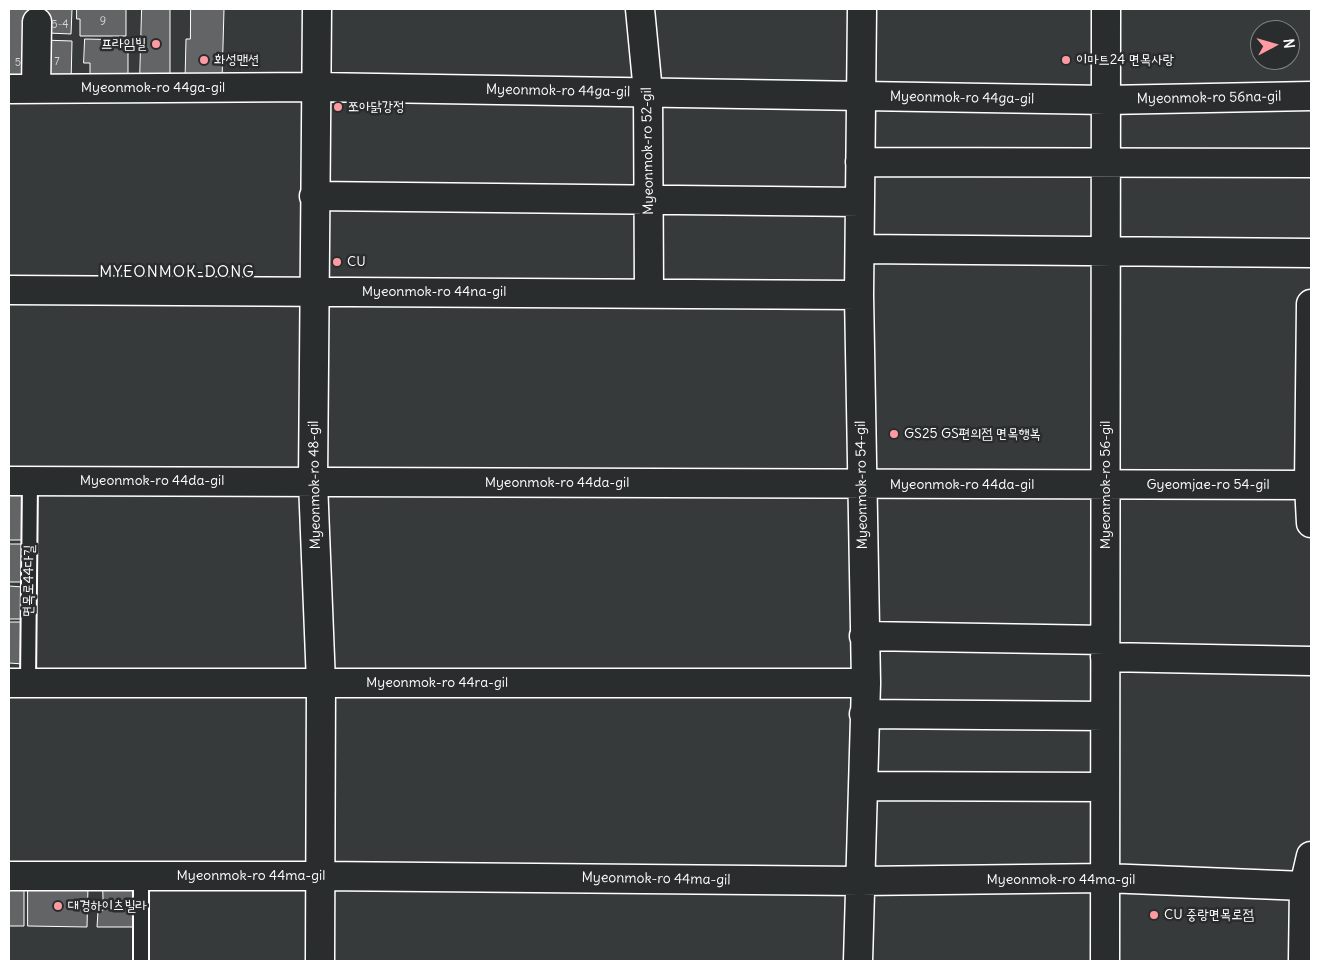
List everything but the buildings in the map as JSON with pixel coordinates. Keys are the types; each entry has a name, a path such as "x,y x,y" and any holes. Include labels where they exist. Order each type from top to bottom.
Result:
{"street":[{"name":"Myeonmok-ro 48-gil","path":"317,9 313,291 313,482 321,683 320,961"},
{"name":"Myeonmok-ro 52-gil","path":"640,9 648,92 649,293"},
{"name":"Myeonmok-ro 54-gil","path":"858,961 866,683 859,295 862,9"},
{"name":"Myeonmok-ro 56-gil","path":"1105,961 1106,9"},
{"path":"36,89 37,22"},
{"name":"Myeonmok-ro 44ga-gil","path":"9,90 316,87 1106,100"},
{"name":"Myeonmok-ro 56na-gil","path":"1106,100 1311,96"},
{"path":"860,162 1311,163"},
{"path":"314,196 648,198 860,202"},
{"path":"860,248 1311,253"},
{"name":"Myeonmok-ro 44na-gil","path":"9,290 859,295"},
{"path":"1311,304 1311,523"},
{"name":"Myeonmok-ro 44da-gil","path":"20,481 1106,485"},
{"name":"Gyeomjae-ro 54-gil","path":"1106,485 1310,485"},
{"path":"864,636 1311,661"},
{"name":"Myeonmok-ro 44ra-gil","path":"19,682 866,683"},
{"path":"864,714 1105,716"},
{"path":"864,786 1105,787"},
{"path":"1304,961 1304,886 1311,856"},
{"name":"Myeonmok-ro 44ma-gil","path":"9,876 319,876 860,881 1105,878 1304,886"}],"lane":[{"name":"면목로44다길","path":"19,682 20,481"},
{"path":"140,876 141,961"}],"place":[{"name":"프라임빌","path":"156,44"},
{"name":"화성맨션","path":"204,60"},
{"name":"이마트24 면목사랑","path":"1066,60"},
{"name":"쪼아닭강정","path":"338,107"},
{"name":"CU","path":"337,262"},
{"name":"GS25 GS편의점 면목행복","path":"894,434"},
{"name":"대경하이츠빌라","path":"58,906"},
{"name":"CU 중랑면목로점","path":"1154,915"}],"district":[{"name":"MYEONMOK-DONG","path":"177,272"}]}
